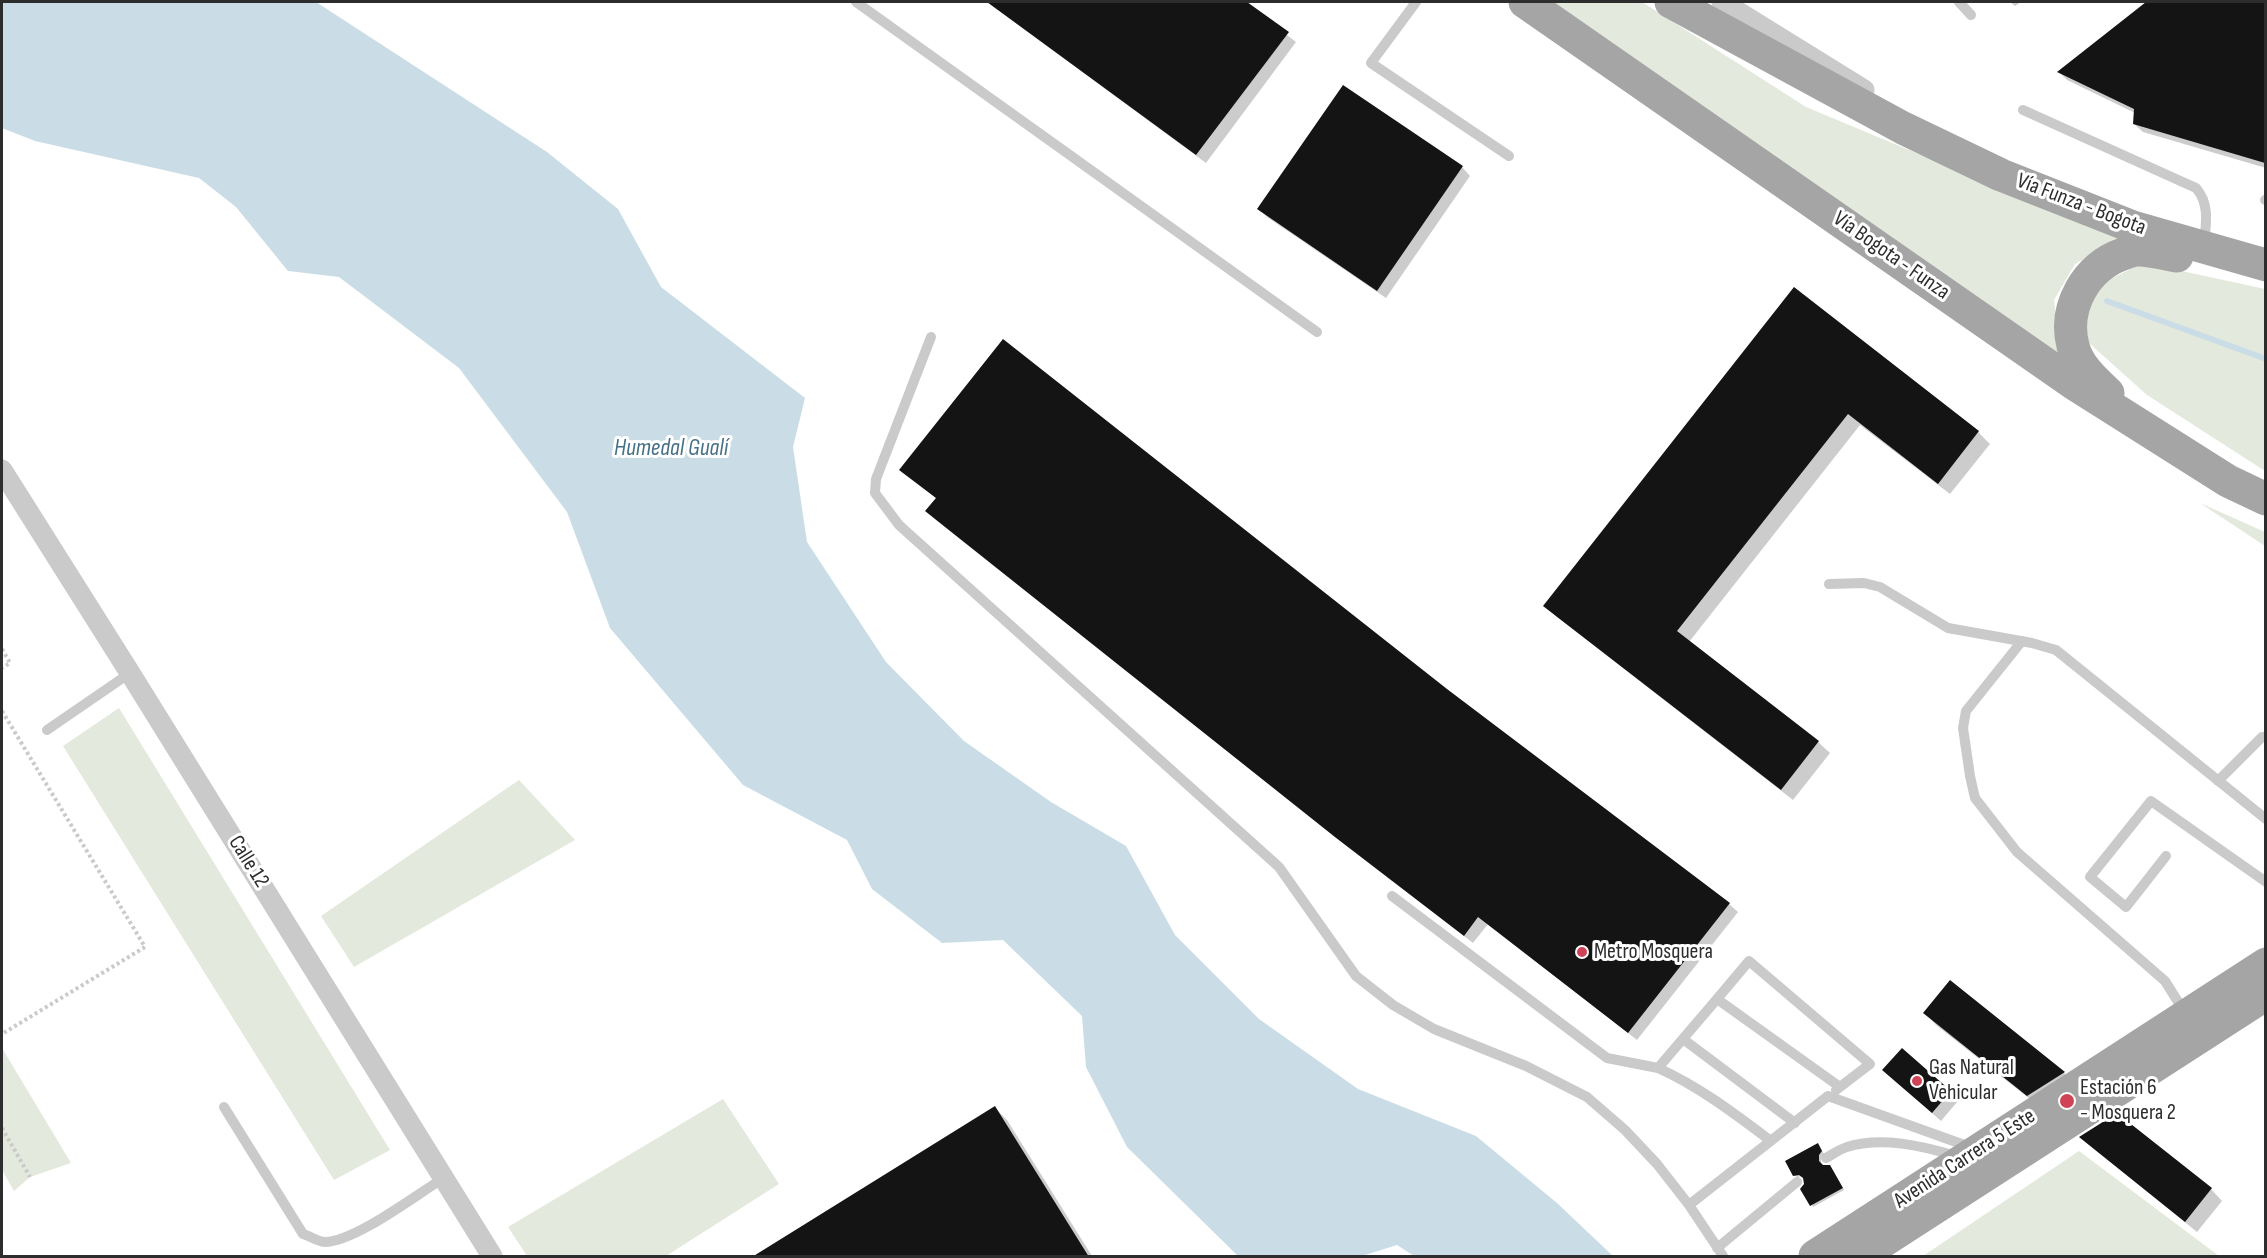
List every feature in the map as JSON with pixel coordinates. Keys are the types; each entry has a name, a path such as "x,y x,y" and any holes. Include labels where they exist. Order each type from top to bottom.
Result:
{"main road":[{"name":"Vía Bogota - Funza","path":"1525,2 2053,369 2228,481 2265,499"},
{"name":"Vía Funza - Bogota","path":"1671,2 1903,128 2001,175 2133,227 2265,265"},
{"path":"2145,429 2085,372 2073,347 2070,323 2075,298 2088,276 2110,258 2135,250 2173,255 2265,280"},
{"name":"Avenida Carrera 5 Este","path":"1815,1257 2265,964"},
{"name":"Avenida Carrera 5 Este","path":"1860,1257 2265,994"}],"street":[{"name":"Vía Funza - Bogota","path":"1722,2 1863,89 1903,128"},
{"name":"Calle 12","path":"2,470 444,1178 486,1252"}],"lane":[{"path":"856,2 1317,332"},
{"path":"1416,2 1371,63 1509,156"},
{"path":"1959,2 1971,15"},
{"path":"2023,110 2196,188 2202,194 2207,213 2204,249"},
{"path":"931,337 876,479 875,493 899,525 1279,867 1356,976 1393,1005 1434,1029 1526,1066 1587,1097 1625,1130 1657,1164 1689,1205 1720,1252 1797,1182"},
{"path":"1829,584 1864,583 1880,587 1948,628 2022,641 2056,650 2265,819"},
{"path":"2022,641 1966,711 1963,728 1975,798 2017,852 2165,981 2186,1014"},
{"path":"47,730 130,673"},
{"path":"2218,781 2262,737 2265,737"},
{"path":"2166,856 2126,907 2090,877 2151,801 2265,882"},
{"path":"1392,896 1607,1058 1658,1068 1685,1080 1707,1093 1771,1141"},
{"path":"1658,1068 1749,961 1870,1064 1689,1205"},
{"path":"1717,999 1840,1087"},
{"path":"1683,1039 1795,1123"},
{"path":"1828,1096 1972,1154"},
{"path":"224,1107 303,1234 324,1242 348,1236 366,1227 444,1178"},
{"path":"1826,1158 1848,1147 1878,1143 1972,1154"}],"path":[{"path":"2,649 10,663 2,668"},
{"path":"2,711 145,947 2,1034"},
{"path":"2,1128 30,1177"}],"shaded area":[{"path":"1548,2 1642,2 1806,107 2120,238 2075,264 2054,300 2062,356"},
{"path":"2137,266 2168,268 2265,289 2265,471 2147,395 2089,343 2084,317 2098,285"},
{"path":"2200,503 2265,532 2265,546"},
{"path":"119,708 390,1150 334,1180 63,746"},
{"path":"519,780 575,840 354,967 321,916"},
{"path":"2,1048 71,1163 30,1177 14,1191 2,1170"},
{"path":"723,1099 779,1184 666,1256 527,1256 508,1227"},
{"path":"2079,1151 2219,1256 1923,1256"}],"water":[{"name":"Humedal Gualí","path":"2,2 316,2 547,152 618,209 661,287 805,398 793,447 807,542 886,662 964,741 1051,802 1126,846 1175,935 1259,1019 1358,1089 1476,1136 1557,1203 1613,1256 1414,1256 1397,1245 1362,1256 1238,1256 1127,1147 1086,1067 1082,1016 1003,940 942,943 872,889 847,840 743,785 610,628 567,512 459,368 339,277 288,271 236,207 199,178 35,141 2,128"}],"building":[{"path":"987,2 1247,2 1289,32 1196,155"},
{"path":"2146,2 2265,2 2265,163 2133,124 2134,109 2057,72"},
{"path":"1343,85 1463,166 1377,291 1257,209"},
{"path":"1794,287 1979,431 1938,484 1848,414 1677,631 1819,741 1781,790 1543,606"},
{"path":"1003,339 1447,689 1730,903 1628,1033 1478,917 1464,936 1335,837 925,511 936,498 899,470"},
{"path":"1950,980 2065,1072 2027,1096 1923,1013"},
{"name":"Gas Natural Vehicular","path":"1902,1048 1951,1091 1932,1113 1882,1070"},
{"path":"995,1106 1089,1257 752,1257"},
{"path":"2117,1113 2212,1188 2185,1222 2079,1137"},
{"path":"1818,1143 1822,1151 1819,1161 1823,1165 1830,1165 1843,1188 1810,1206 1800,1189 1804,1184 1803,1178 1799,1175 1793,1176 1785,1161"}],"waterway":[{"path":"2107,301 2266,359"}],"place":[{"name":"Metro Mosquera","path":"1582,952"},
{"name":"Gas Natural Vehicular","path":"1917,1081"},
{"name":"Estación 6 - Mosquera 2","path":"2067,1101"}]}
